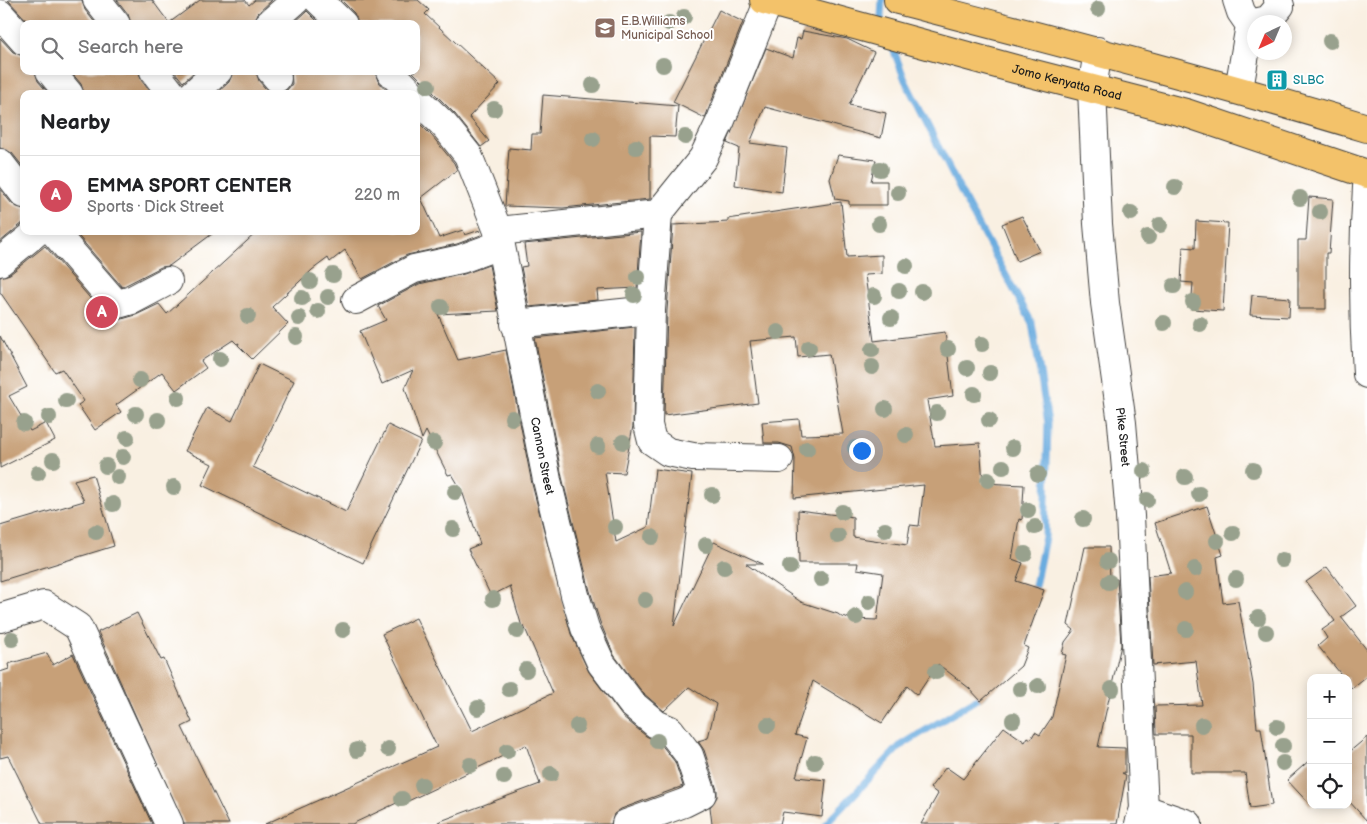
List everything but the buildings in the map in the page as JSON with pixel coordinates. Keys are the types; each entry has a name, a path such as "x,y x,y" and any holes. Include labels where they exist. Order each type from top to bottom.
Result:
{"main road":[{"name":"Jomo Kenyatta Road","path":"767,0 1015,69 1186,113 1367,174"},
{"path":"898,0 1239,89 1367,128"}],"street":[{"path":"97,0 113,20"},
{"path":"274,20 296,0"},
{"path":"318,0 338,20"},
{"path":"767,0 721,120 703,158 658,214 651,310 648,425 652,441 668,452 693,457 779,459"},
{"path":"1237,0 1241,12 1247,18"},
{"path":"1272,15 1280,6 1278,0"},
{"path":"0,14 20,36"},
{"name":"Pike Street","path":"1098,51 1092,89 1098,224 1105,303 1122,422 1130,516 1142,817"},
{"path":"1239,89 1247,54"},
{"path":"53,75 66,90"},
{"path":"157,75 169,90"},
{"path":"197,90 214,75"},
{"path":"394,75 408,90"},
{"name":"Cannon Street","path":"420,102 444,125 468,155 499,238 547,480 585,628 602,663 632,704 656,724 670,730 690,755 702,794 684,803 626,824"},
{"path":"0,163 20,189"},
{"path":"1367,187 1364,250 1367,374"},
{"path":"356,300 414,269 461,259 499,238 658,214"},
{"path":"0,262 33,235"},
{"path":"56,235 108,306 132,300 168,281"},
{"path":"515,324 651,310"},
{"path":"0,618 44,605 78,627 169,824"},
{"path":"1142,817 1188,824"}],"waterway":[{"path":"882,0 881,18 884,27"},
{"path":"890,41 905,80 967,204 1032,323 1048,423 1045,537 1033,596"},
{"path":"826,824 900,746 985,694"}],"place":[{"name":"E.B.Williams Municipal School","path":"605,28"},
{"name":"SLBC","path":"1277,80"},
{"name":"EMMA SPORT CENTER","path":"102,312"}]}
